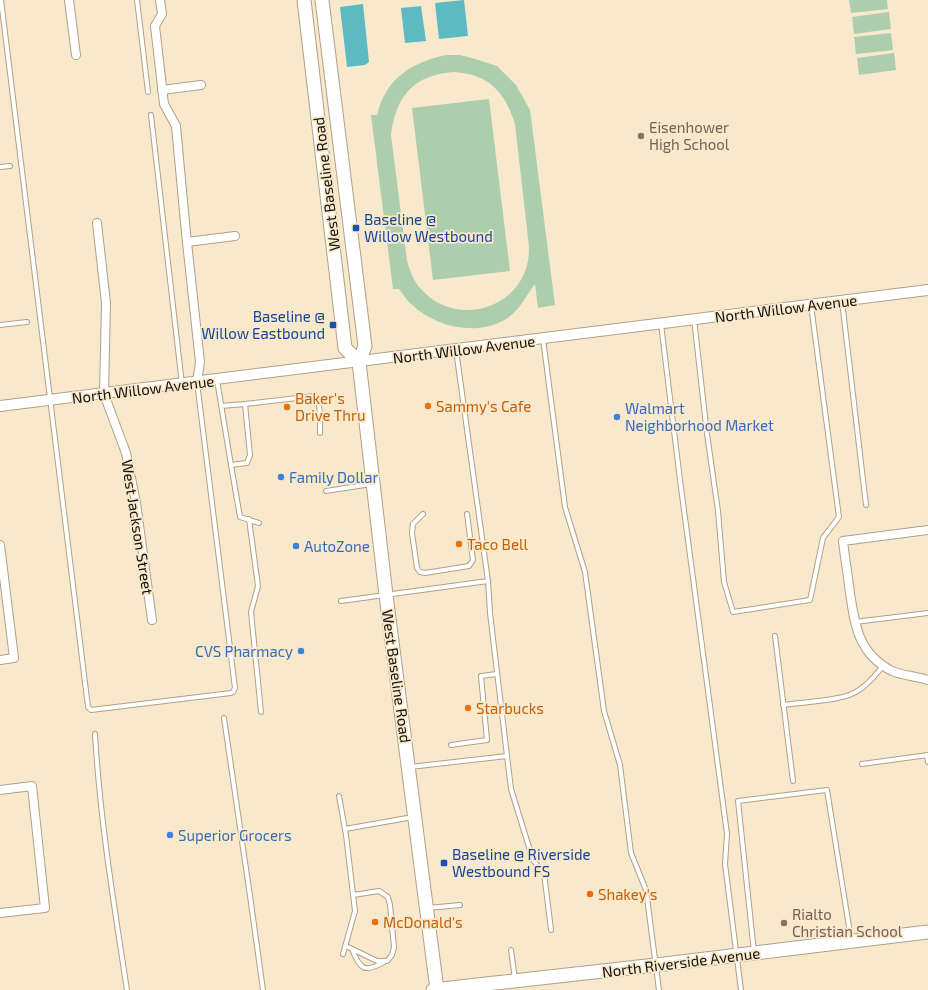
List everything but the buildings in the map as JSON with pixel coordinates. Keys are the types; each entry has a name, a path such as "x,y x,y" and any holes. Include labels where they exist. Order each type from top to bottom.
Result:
{"main road":[{"name":"West Baseline Road","path":"304,0 345,348 359,362"},
{"name":"West Baseline Road","path":"322,0 365,346 359,362 373,484 437,990"},
{"name":"North Riverside Avenue","path":"433,990 928,932"}],"street":[{"path":"69,0 76,55"},
{"path":"160,0 162,14 155,26 164,104 176,126 200,362 197,382"},
{"path":"162,90 201,85"},
{"name":"West Jackson Street","path":"97,223 106,303 104,394 126,453 136,503 152,620"},
{"path":"187,242 235,236"},
{"name":"North Willow Avenue","path":"0,406 928,290"},
{"path":"928,530 843,541 854,622 864,646 883,666 902,675 928,680"},
{"path":"0,545 14,658 0,660"},
{"path":"0,790 32,786 45,908 0,913"}],"lane":[{"path":"1,0 88,707 90,710 231,693 235,688 197,382"},
{"path":"137,0 148,92"},
{"path":"151,115 182,384"},
{"path":"0,167 10,166"},
{"path":"842,300 866,505"},
{"path":"694,319 707,434 718,511 724,582 733,612 810,600 823,538 839,517 811,304"},
{"path":"0,325 27,322"},
{"path":"661,324 727,834 725,864 741,990"},
{"path":"543,338 565,508 585,572 604,711 620,765 631,853 646,890 659,990"},
{"path":"456,350 488,581 490,613 511,789 533,860 544,873 551,930"},
{"path":"217,380 230,465 240,517 259,523"},
{"path":"221,406 314,396 318,400 320,433"},
{"path":"230,465 248,463 250,454 245,404"},
{"path":"326,491 373,484"},
{"path":"423,514 413,524 412,533 417,568 420,572 425,573 469,566 473,560 468,514"},
{"path":"249,519 258,586 251,612 261,712"},
{"path":"341,601 488,581"},
{"path":"854,622 928,613"},
{"path":"775,636 793,781"},
{"path":"783,705 848,696 859,691 883,666"},
{"path":"451,745 488,740 481,676 497,674"},
{"path":"224,718 263,990"},
{"path":"95,734 97,774 127,990"},
{"path":"410,767 507,756"},
{"path":"862,764 928,756 928,762"},
{"path":"754,953 738,801 827,790 852,941"},
{"path":"339,796 345,829 355,911 343,954"},
{"path":"345,829 415,817"},
{"path":"352,949 356,961 364,968 369,969 387,961 392,955 394,947 388,897 379,891 353,895"},
{"path":"427,908 460,905"},
{"path":"346,946 377,961 385,961"},
{"path":"511,950 515,981"}],"green space":[{"path":"849,0 887,0 888,9 851,13"},
{"path":"889,12 891,29 854,34 852,17"},
{"path":"891,33 893,50 856,54 854,37"},
{"path":"894,53 896,70 859,75 857,58"},
{"path":"446,55 460,55 497,66 516,85 530,110 555,305 538,308 535,284 519,308 506,319 482,328 457,327 445,324 422,313 412,305 399,289 393,289 371,115 377,115 381,102 387,91 402,74 411,68 433,58","holes":["454,72 477,76 486,81 501,94 515,124 529,247 526,268 518,284 505,298 489,306 471,310 453,308 435,301 415,282 407,261 391,135 397,109 402,99 417,83 440,74"]},
{"path":"489,99 510,271 433,280 412,108"}],"water":[{"path":"464,0 468,36 439,39 435,3"},
{"path":"363,4 369,62 365,65 347,67 340,7"},
{"path":"421,6 426,41 405,43 401,8"}],"place":[{"name":"Eisenhower High School","path":"641,136"},
{"name":"Baseline @ Willow Westbound","path":"356,228"},
{"name":"Baseline @ Willow Eastbound","path":"333,325"},
{"name":"Sammy's Cafe","path":"428,406"},
{"name":"Baker's Drive Thru","path":"287,407"},
{"name":"Walmart Neighborhood Market","path":"617,417"},
{"name":"Family Dollar","path":"281,477"},
{"name":"Taco Bell","path":"459,544"},
{"name":"AutoZone","path":"296,546"},
{"name":"CVS Pharmacy","path":"301,651"},
{"name":"Starbucks","path":"468,708"},
{"name":"Superior Grocers","path":"170,835"},
{"name":"Baseline @ Riverside Westbound FS","path":"444,863"},
{"name":"Shakey's","path":"590,894"},
{"name":"McDonald's","path":"375,922"},
{"name":"Rialto Christian School","path":"784,923"}]}
